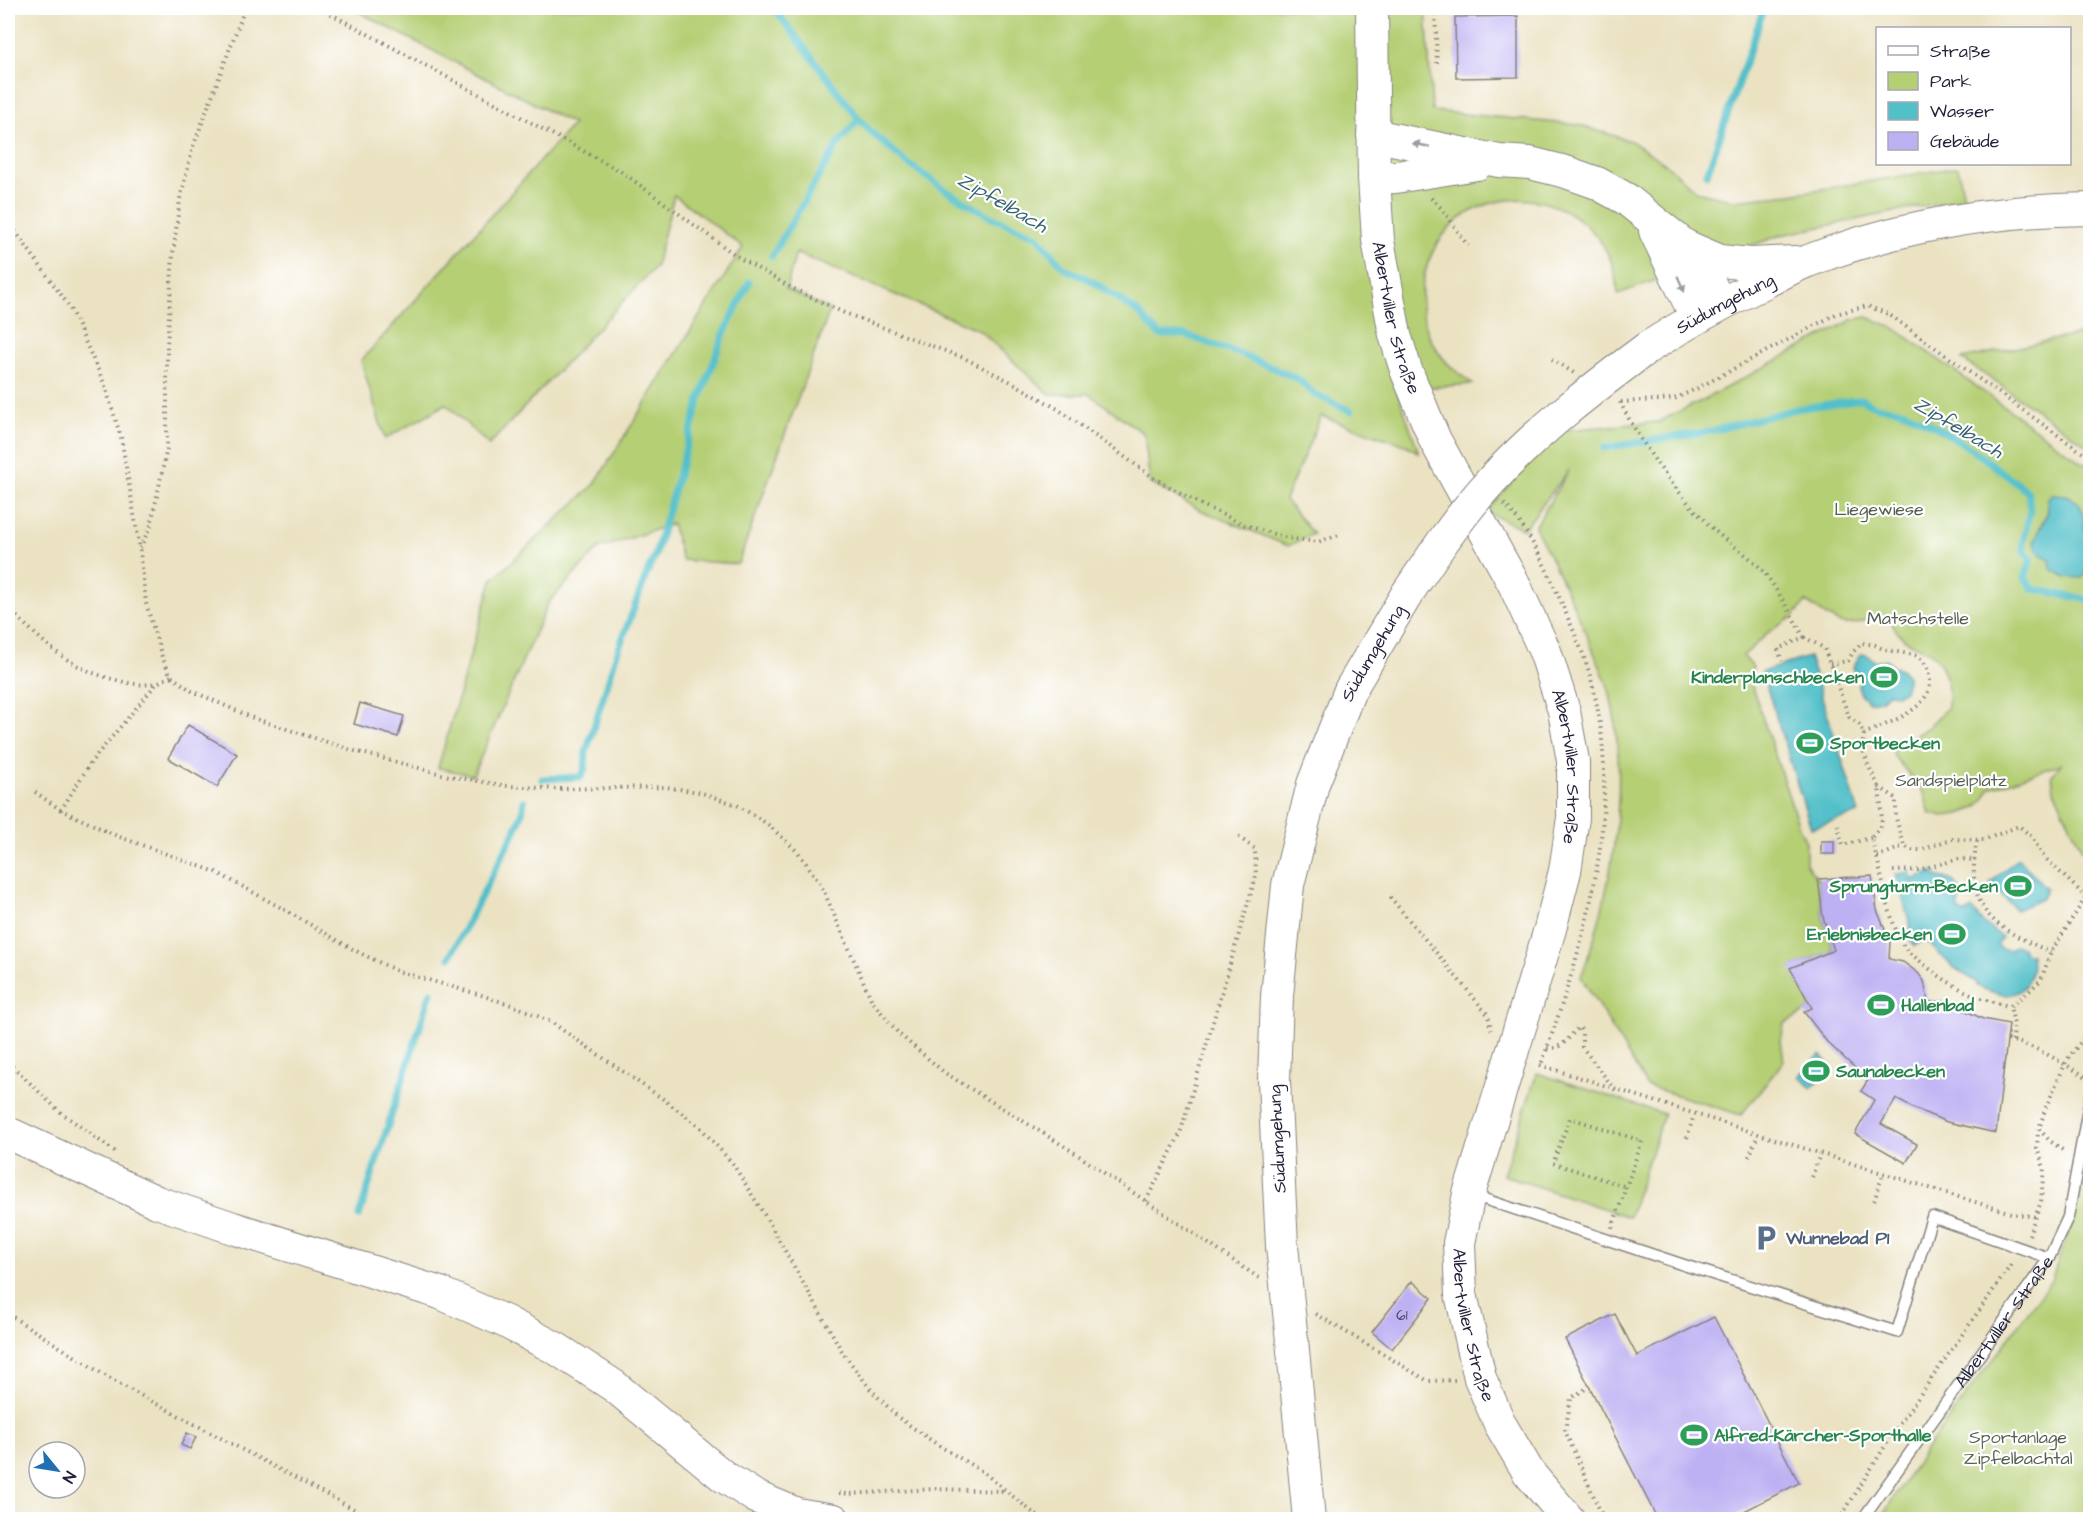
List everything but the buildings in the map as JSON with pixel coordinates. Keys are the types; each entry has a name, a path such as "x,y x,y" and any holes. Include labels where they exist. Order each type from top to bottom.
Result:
{"street":[{"name":"Albertviller Straße","path":"1372,8 1374,178 1378,240 1395,335 1406,370 1435,440 1514,584 1546,654 1564,711 1573,761 1573,818 1565,871 1550,929 1469,1194 1459,1243 1461,1294 1480,1378 1500,1424 1529,1473 1569,1520"},
{"path":"1373,135 1499,161 1530,163 1597,183 1626,199 1685,246 1702,270 1708,310"},
{"path":"1374,178 1396,177 1499,161"},
{"name":"Südumgehung","path":"1309,1520 1282,1246 1274,1081 1277,996 1288,885 1313,784 1350,690 1407,594 1450,530 1491,481 1538,434 1587,393 1647,348 1708,310 1808,261 1887,236 1962,219 2038,210 2091,209"},
{"path":"1646,214 1671,261 1708,310"},
{"path":"1685,246 1720,261 1750,264 1808,261"},
{"path":"8,1133 157,1202 243,1232 440,1293 504,1321 557,1349 614,1386 723,1476 756,1497 797,1514 834,1520"}],"lane":[{"name":"Albertviller Straße","path":"1862,1520 2049,1258 2068,1217 2091,1098"},
{"path":"1469,1194 1897,1332 1932,1217 2049,1258"}],"path":[{"path":"140,549 151,525 167,448 167,346 180,199 194,147 244,8"},
{"path":"320,8 622,171 738,257 792,288 842,312 964,358 1015,384 1058,410 1154,478 1204,506 1245,525 1287,538 1318,542 1339,535"},
{"path":"1435,8 1437,63"},
{"path":"1424,194 1434,200 1443,210 1468,246"},
{"path":"8,221 69,306 104,383 121,437 140,549 146,603 162,657 171,676 192,691 253,718 351,750 449,776 508,786 558,789 666,787 699,792 737,805 766,823 798,852 821,885 872,1001 899,1034 945,1073 1072,1151 1267,1283"},
{"path":"1838,825 1843,845 1871,838 1879,829 1882,820 1879,787 1862,746 1864,734 1860,725 1849,717 1824,648 1804,637 1765,574 1742,551 1715,531 1648,450 1620,402 1674,399 1836,314 1867,306 1888,314 2091,458"},
{"path":"1552,359 1581,378"},
{"path":"8,608 67,661 96,676 143,686 157,683 171,676"},
{"path":"1782,661 1778,649 1804,637"},
{"path":"1830,664 1848,661 1853,651 1862,643 1915,655 1927,668 1930,679 1928,692 1920,705 1864,734"},
{"path":"61,810 91,762 157,683"},
{"path":"1879,787 1896,798 1896,818 1904,846"},
{"path":"35,792 61,810 117,836 216,872 356,951 397,971 481,994 551,1022 663,1099 700,1127 733,1164 843,1353 872,1391 899,1418 982,1472 1042,1520"},
{"path":"1877,856 1904,846 1912,850 1920,850 1951,839 1984,840 2019,826 2031,836 2044,857 2086,897"},
{"path":"1146,1201 1180,1134 1256,876 1255,849 1236,834"},
{"path":"1871,838 1893,921 1904,947 1939,976 1962,991 1989,1002 2010,1006 2041,980 2051,952 2086,897 2091,893"},
{"path":"1977,841 1973,861 1974,877 1978,900 1984,911 2000,926 2051,952"},
{"path":"1893,871 1918,870 1959,859 1973,861"},
{"path":"1390,897 1488,1015 1492,1037"},
{"path":"2010,1006 2014,1024 2010,1040 2040,1052 2091,1079"},
{"path":"1547,1048 1556,1049 1562,1046 1579,1027 1582,1031 1582,1047 1616,1090"},
{"path":"1839,1520 1892,1435 2021,1249 2037,1217 2041,1201 2044,1168 2037,1148 2039,1129 2046,1107 2065,1065 2091,1030"},
{"path":"1541,1065 1883,1174 2011,1213 2037,1217"},
{"path":"1687,1138 1694,1115"},
{"path":"1608,1240 1627,1186 1642,1142 1570,1118 1553,1163 1627,1186"},
{"path":"2039,1129 2050,1142 2079,1158"},
{"path":"1749,1157 1758,1134"},
{"path":"1812,1177 1820,1154"},
{"path":"1874,1201 1883,1174"},
{"path":"1314,1313 1428,1382 1480,1378"},
{"path":"8,1314 112,1380 374,1520"},
{"path":"1590,1386 1571,1398 1565,1431 1604,1520"},
{"path":"977,1492 1006,1491"},
{"path":"1746,1510 1752,1520"}],"green space":[{"path":"367,8 1426,8 1432,111 1579,125 1631,141 1667,165 1696,191 1734,200 1791,194 1958,167 1964,198 1781,235 1618,294 1608,254 1597,237 1567,212 1549,204 1530,200 1491,203 1472,211 1455,222 1442,237 1425,273 1422,293 1423,313 1428,332 1437,350 1444,360 1473,384 1397,390 1419,453 1408,446 1321,416 1285,500 1313,534 1288,546 1200,510 1150,483 1144,434 1089,394 1049,394 979,330 796,253 786,289 830,310 738,564 682,560 672,524 598,549 548,603 473,775 438,768 492,580 594,485 743,247 674,195 656,266 489,445 446,404 385,439 361,361 573,124 357,11"},
{"path":"1867,317 1893,327 2090,468 2090,533 2084,529 2084,517 2047,499 2048,511 2039,529 2050,559 2082,578 2090,567 2090,848 2082,850 2054,790 2052,775 2061,764 1990,788 1981,803 1965,812 1947,816 1930,814 1924,794 1893,755 1895,748 1927,728 1948,707 1946,677 1940,664 1930,652 1904,639 1891,621 1872,617 1861,622 1844,624 1830,618 1806,602 1793,617 1770,631 1743,656 1753,667 1749,677 1806,842 1806,864 1818,879 1823,917 1834,950 1791,968 1812,1008 1784,1024 1781,1041 1784,1061 1741,1115 1647,1086 1581,977 1602,909 1610,873 1618,800 1618,764 1616,728 1607,684 1574,606 1535,527 1569,470 1524,529 1486,512 1515,478 1565,430 1658,422 1852,320"},
{"path":"2090,332 2090,447 1962,359"},
{"path":"1537,1073 1664,1114 1629,1217 1503,1175"},
{"name":"Sportanlage Zipfelbachtal","path":"2090,1148 2090,1519 1879,1520 1926,1449 2051,1281 2079,1201"}],"water":[{"path":"2052,494 2066,495 2079,503 2084,517 2084,529 2090,533 2090,567 2082,578 2066,577 2051,569 2050,559 2040,554 2034,543 2048,511 2047,499"},
{"name":"Kinderplanschbecken","path":"1861,654 1875,661 1886,659 1892,667 1901,669 1908,676 1904,691 1897,694 1888,693 1880,700 1869,702 1861,695 1858,685 1861,678 1856,675 1853,667"},
{"name":"Sportbecken","path":"1809,657 1859,813 1811,828 1762,672"},
{"name":"Sprungturm-Becken","path":"2018,858 2046,888 2042,899 2016,910 1990,883"},
{"name":"Erlebnisbecken","path":"1934,871 1936,876 1950,880 1959,888 1963,898 1959,903 1959,910 1965,914 1972,909 1984,924 2002,937 1997,944 2001,949 2009,950 2015,945 2022,947 2024,953 2031,955 2030,975 2020,991 2003,995 1977,986 1976,982 1953,967 1925,940 1914,946 1905,932 1911,928 1896,874 1910,872 1912,880"},
{"name":"Saunabecken","path":"1820,1055 1832,1067 1811,1088 1799,1076"}],"waterway":[{"name":"Zipfelbach","path":"774,8 859,119 907,163 950,193 993,218 1037,236 1064,268 1092,281 1140,314 1159,335 1185,335 1243,355 1298,379 1314,394 1351,411"},
{"path":"1707,174 1764,8"},
{"path":"772,256 838,144 859,119"},
{"path":"542,779 581,777 585,769 586,752 616,656 655,556 700,399 723,336 749,282"},
{"name":"Zipfelbach","path":"1604,448 1712,431 1796,409 1862,399 1873,406 1899,410 1954,438 2028,492 2030,510 2023,543 2024,552 2031,559 2025,578 2033,589 2090,600"},
{"name":"Zipfelbach","path":"2090,644 2088,648 2090,660"},
{"path":"450,957 516,829 524,801"},
{"path":"359,1216 431,992"}],"place":[{"name":"Kinderplanschbecken","path":"1884,677"},
{"name":"Sportbecken","path":"1810,743"},
{"name":"Sprungturm-Becken","path":"2018,886"},
{"name":"Erlebnisbecken","path":"1952,934"},
{"name":"Hallenbad","path":"1881,1005"},
{"name":"Saunabecken","path":"1816,1071"},
{"name":"Wunnebad P1","path":"1766,1238"},
{"name":"Alfred-Kärcher-Sporthalle","path":"1694,1435"}],"park label":[{"name":"Liegewiese","path":"1879,509"},
{"name":"Matschstelle","path":"1918,618"},
{"name":"Sandspielplatz","path":"1951,780"}]}
